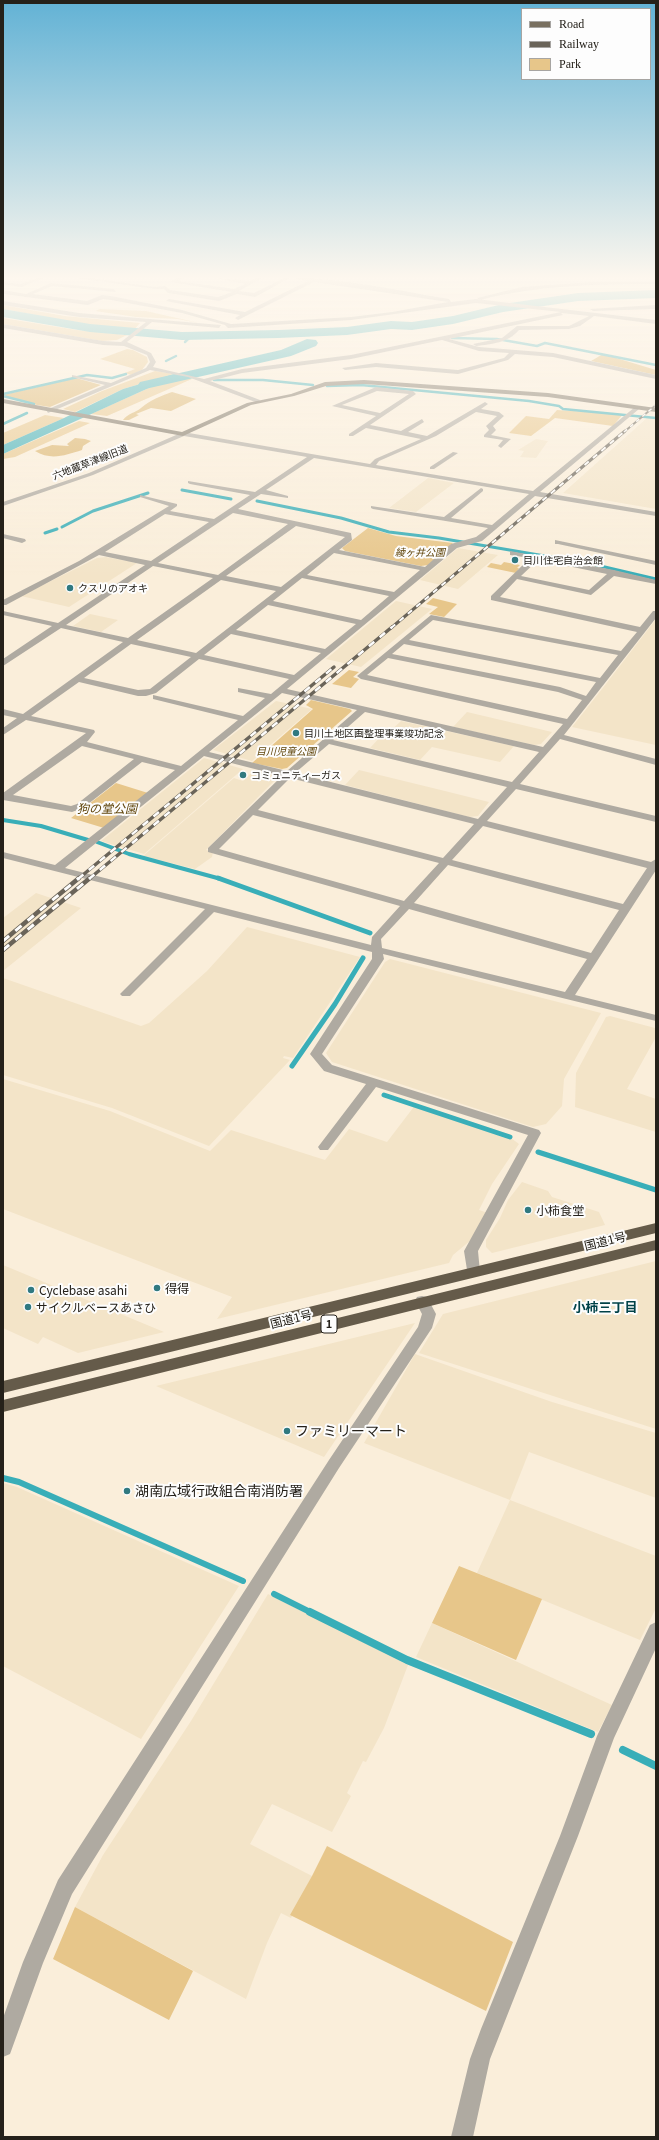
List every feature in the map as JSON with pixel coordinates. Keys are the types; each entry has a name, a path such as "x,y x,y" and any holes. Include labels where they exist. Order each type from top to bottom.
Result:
{"highway":[{"name":"国道1号","path":"3,1386 656,1228"},
{"name":"国道1号","path":"3,1406 422,1301 656,1245"}],"main road":[{"path":"3,402 57,413 183,434 243,406 258,401 292,395 325,384 351,381 548,395 656,410"}],"street":[{"path":"80,378 109,384"},
{"path":"48,411 109,384 127,378"},
{"path":"192,378 258,401"},
{"path":"199,380 209,378"},
{"path":"351,435 365,426 381,415 413,393 376,389 335,406 337,408 381,415"},
{"path":"372,465 378,460 428,438 485,404"},
{"path":"58,868 296,678 454,546 479,539 637,408"},
{"path":"475,410 497,413 501,416 489,426 493,430 486,436 508,439 501,446"},
{"path":"402,433 422,421"},
{"path":"365,426 428,438"},
{"path":"183,434 372,465 478,477"},
{"name":"六地蔵草津線旧道","path":"3,504 104,468 183,434"},
{"path":"432,468 455,453"},
{"path":"3,663 312,456"},
{"path":"378,460 392,461"},
{"path":"424,466 536,492 656,514"},
{"path":"190,482 286,497"},
{"path":"445,519 481,490"},
{"path":"3,602 99,553 175,505 142,496"},
{"path":"373,507 493,527"},
{"path":"79,679 146,694 153,691 349,538 348,535 231,510"},
{"path":"165,512 214,521"},
{"path":"3,732 295,523"},
{"path":"3,536 22,541"},
{"path":"558,542 656,563"},
{"path":"334,551 426,569"},
{"path":"99,553 283,590"},
{"path":"513,553 614,572 656,582"},
{"path":"536,557 494,598 641,630"},
{"path":"516,577 591,593 614,572"},
{"path":"301,576 396,595"},
{"path":"267,602 363,623"},
{"path":"3,613 296,678"},
{"path":"473,1272 471,1251 536,1133 328,1068 316,1054 378,959 376,939 558,736 656,613"},
{"path":"568,722 360,676 431,617 623,654"},
{"path":"230,631 327,652"},
{"path":"403,641 602,681"},
{"path":"386,655 560,690 587,699"},
{"path":"241,690 272,697"},
{"path":"280,690 544,750"},
{"path":"156,697 245,719"},
{"path":"363,709 288,775 212,850 592,957"},
{"path":"3,712 91,732 89,736 80,743 4,797"},
{"path":"558,736 656,762"},
{"path":"327,741 656,819"},
{"path":"80,743 183,769"},
{"path":"203,753 655,864 592,957 568,996"},
{"path":"4,797 72,809 80,806 141,758"},
{"path":"251,811 625,908"},
{"path":"3,864 7,856 656,1017"},
{"path":"126,994 212,908"},
{"path":"324,1147 374,1082"},
{"path":"3,2047 33,1962 65,1887 330,1470 425,1328 429,1314 422,1301"},
{"path":"462,2137 480,2059 491,2029 569,1836 606,1736 656,1630"}],"shaded area":[{"path":"76,378 101,385 50,407 37,405 3,395"},
{"path":"172,392 196,399 171,411 151,408 136,414 139,415 129,420 123,420 152,400"},
{"path":"648,417 656,418 656,509 563,493"},
{"path":"75,438 91,441 83,446 82,450 64,455 47,456 35,451 52,445 69,446 67,444"},
{"path":"536,439 548,441 536,458 520,457 524,451 518,450"},
{"path":"428,478 454,483 416,512 389,508"},
{"path":"458,548 498,555 458,589 420,580"},
{"path":"106,557 137,563 69,607 21,596 97,558"},
{"path":"396,601 432,609 361,667 326,659"},
{"path":"90,614 118,620 101,632 73,626"},
{"path":"656,619 656,745 572,727 602,689"},
{"path":"276,701 312,709 252,761 213,750"},
{"path":"467,712 552,732 541,744 534,745 453,727"},
{"path":"401,721 514,746 500,762 432,747 420,760 370,748 382,735 385,736"},
{"path":"204,758 243,769 144,854 101,841"},
{"path":"254,770 275,775 277,778 206,850 213,852 212,857 195,869 143,856 234,778 243,781"},
{"path":"359,770 489,802 478,816 469,817 345,785"},
{"path":"36,893 81,908 3,971 3,918"},
{"path":"247,927 360,957 293,1058 284,1056 283,1058 290,1060 209,1146 112,1108 3,1075 3,978 141,1026 149,1023 207,971"},
{"path":"390,959 601,1013 564,1079 562,1106 546,1124 533,1127 332,1062 326,1053 385,962"},
{"path":"610,1016 655,1028 656,1030 656,1037 627,1089 656,1099 656,1132 575,1107 576,1073 606,1017"},
{"path":"3,1079 110,1111 210,1151 231,1130 325,1160 349,1129 387,1142 416,1104 512,1135 511,1138 519,1144 492,1184 479,1210 488,1213 471,1240 453,1255 449,1263 217,1319 232,1297 3,1209"},
{"path":"522,1182 548,1191 552,1197 599,1212 605,1225 492,1253 486,1247 486,1240 500,1218 508,1200"},
{"path":"656,1261 656,1429 419,1353 443,1314"},
{"path":"3,1265 164,1332 78,1353 43,1337 38,1344 3,1328"},
{"path":"415,1323 324,1457 156,1386"},
{"path":"415,1354 552,1402 656,1433 656,1498 529,1452 510,1500 364,1443"},
{"path":"3,1483 17,1487 239,1586 141,1739 3,1666"},
{"path":"510,1500 656,1556 656,1608 640,1640 477,1573"},
{"path":"268,1594 408,1665 384,1728 366,1762 363,1761 347,1793 351,1796 332,1832 272,1804 250,1844 312,1876 291,1918 281,1913 267,1943 246,1999 75,1907 103,1855 191,1721"},
{"path":"432,1623 612,1705 598,1732 416,1657"}],"green space":[{"path":"137,378 161,378 123,389 75,412 63,409 102,391"},
{"path":"180,378 192,379 107,416 91,414 151,387"},
{"path":"557,410 623,414 613,426 555,418 531,436 509,433 526,416 549,419"},
{"path":"45,415 64,418 3,445 3,433"},
{"path":"79,421 90,423 15,457 3,459 3,454"},
{"name":"綾ヶ井公園","path":"368,528 396,536 453,543 428,565 421,566 345,551 342,548"},
{"path":"504,562 520,565 517,568 519,568 516,573 487,567 491,563 501,565"},
{"path":"433,598 457,604 444,617 429,614 438,607 426,604"},
{"path":"349,670 359,672 353,677 359,679 351,688 332,684"},
{"name":"目川児童公園","path":"311,700 350,709 352,711 287,768 282,769 252,763 313,709 306,705"},
{"name":"狗の堂公園","path":"116,783 148,793 104,828 71,818"},
{"path":"459,1566 542,1599 516,1660 432,1623"},
{"path":"327,1846 513,1942 486,2011 290,1915"},
{"path":"75,1907 193,1971 169,2020 53,1959"}],"water":[{"path":"161,378 180,378 151,387 3,454 3,445 64,418 123,389"}],"waterway":[{"path":"3,394 74,378"},
{"path":"145,385 173,378"},
{"path":"214,380 263,380 313,385"},
{"path":"327,386 361,385 529,401 559,406 563,409 656,418"},
{"path":"3,396 34,404"},
{"path":"3,424 27,413"},
{"path":"182,490 231,499"},
{"path":"62,527 93,511 148,493"},
{"path":"257,501 341,518 389,532 439,538 592,564 656,579"},
{"path":"45,533 57,529"},
{"path":"3,820 41,826 88,840"},
{"path":"97,842 129,854 220,879"},
{"path":"220,879 370,933"},
{"path":"292,1066 335,1004 363,958"},
{"path":"384,1095 510,1137"},
{"path":"538,1152 656,1190"},
{"path":"3,1478 19,1482 243,1581"},
{"path":"274,1594 310,1612"},
{"path":"310,1612 407,1660 591,1734"},
{"path":"623,1750 656,1766"}],"railway":[{"path":"624,432 656,405"},
{"path":"391,628 625,431"},
{"path":"89,879 392,627"},
{"path":"78,879 334,667"},
{"path":"3,941 79,878"},
{"path":"3,950 90,878"}],"place":[{"name":"目川住宅自治会館","path":"515,560"},
{"name":"クスリのアオキ","path":"70,588"},
{"name":"目川土地区画整理事業竣功記念","path":"296,733"},
{"name":"コミュニティーガス","path":"243,775"},
{"name":"小柿食堂","path":"528,1210"},
{"name":"得得","path":"157,1288"},
{"name":"Cyclebase asahi","path":"31,1290"},
{"name":"サイクルベースあさひ","path":"28,1307"},
{"name":"ファミリーマート","path":"287,1431"},
{"name":"湖南広域行政組合南消防署","path":"127,1491"}],"district":[{"name":"小柿三丁目","path":"605,1307"}]}
